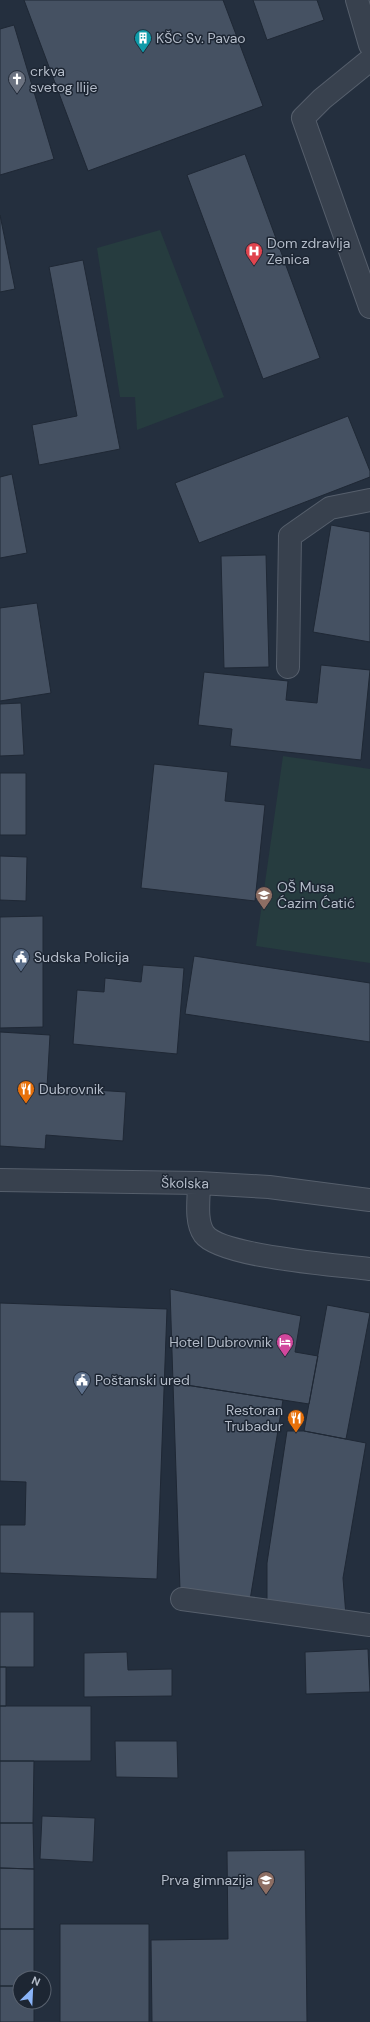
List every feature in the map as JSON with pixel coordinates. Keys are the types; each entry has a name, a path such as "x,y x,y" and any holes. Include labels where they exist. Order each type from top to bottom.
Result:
{"street":[{"path":"357,0 370,44"},
{"path":"370,60 322,99 303,118 370,307"},
{"path":"288,666 290,536 330,508 370,500"},
{"name":"Školska","path":"0,1180 199,1183 276,1188 370,1200"},
{"path":"199,1183 200,1225 205,1235 214,1241 256,1256 370,1269"},
{"path":"182,1599 370,1624"}],"green space":[{"path":"160,230 224,397 137,430 135,397 120,397 97,248"},
{"path":"283,756 370,769 370,963 256,946"}],"building":[{"name":"KŠC Sv. Pavao","path":"24,0 223,0 263,106 88,171"},
{"path":"253,0 317,0 324,20 267,40"},
{"name":"crkva svetog Ilije","path":"14,25 54,159 0,175 0,29"},
{"name":"Dom zdravlja Zenica","path":"245,154 320,358 263,379 187,175"},
{"path":"0,215 15,289 0,292"},
{"path":"83,260 120,449 39,465 32,425 77,416 49,267"},
{"path":"348,416 370,471 370,477 199,543 175,483"},
{"path":"12,474 27,553 0,558 0,477"},
{"path":"331,525 370,532 370,642 313,632"},
{"path":"266,555 269,667 224,668 221,556"},
{"path":"37,603 51,693 0,701 0,608"},
{"path":"321,665 370,670 361,760 230,746 232,729 198,725 204,672 288,681 286,700 317,703"},
{"path":"21,703 24,755 0,756 0,704"},
{"path":"154,764 228,772 225,801 265,805 255,901 141,888"},
{"path":"0,773 26,773 26,835 0,835"},
{"path":"0,856 27,857 26,901 0,900"},
{"name":"Sudska Policija","path":"43,916 43,1027 0,1028 0,917"},
{"path":"194,956 370,983 370,1042 185,1014"},
{"path":"143,965 184,968 177,1054 73,1044 77,990 104,992 105,978 141,982"},
{"path":"0,1032 50,1035 47,1087 126,1092 123,1141 46,1135 45,1149 0,1146"},
{"path":"170,1289 301,1316 295,1352 318,1356 309,1404 173,1383"},
{"name":"Poštanski ured","path":"0,1303 167,1309 157,1579 0,1573 0,1525 25,1525 26,1482 0,1481"},
{"path":"327,1305 370,1313 346,1439 304,1431"},
{"path":"173,1383 283,1400 250,1600 180,1590"},
{"path":"287,1431 304,1431 366,1443 343,1578 346,1616 267,1600 267,1563"},
{"path":"0,1612 34,1612 34,1667 0,1667"},
{"path":"368,1649 370,1692 306,1694 305,1652"},
{"path":"127,1652 128,1670 172,1669 172,1696 84,1697 84,1653"},
{"path":"0,1667 6,1667 6,1706 0,1706"},
{"path":"0,1706 91,1706 91,1761 0,1761"},
{"path":"115,1741 177,1741 178,1778 116,1777"},
{"path":"0,1761 34,1761 33,1823 0,1823"},
{"path":"42,1816 95,1818 93,1862 40,1859"},
{"path":"0,1823 33,1823 34,1869 0,1868"},
{"name":"Prva gimnazija","path":"305,1850 307,2022 152,2022 151,1940 228,1939 227,1851"},
{"path":"0,1868 34,1869 34,1929 0,1929"},
{"path":"60,1924 149,1924 149,2022 60,2022"},
{"path":"0,1929 34,1929 34,1970 12,1970 12,1986 0,1986"},
{"path":"0,1986 12,1986 12,2010 34,2010 34,2022 0,2022"}],"place":[{"name":"KŠC Sv. Pavao","path":"143,53"},
{"name":"crkva svetog Ilije","path":"17,94"},
{"name":"Dom zdravlja Zenica","path":"254,266"},
{"name":"OŠ Musa Ćazim Ćatić","path":"264,910"},
{"name":"Sudska Policija","path":"21,972"},
{"name":"Dubrovnik","path":"26,1104"},
{"name":"Hotel Dubrovnik","path":"285,1357"},
{"name":"Poštanski ured","path":"82,1395"},
{"name":"Restoran Trubadur","path":"296,1433"},
{"name":"Prva gimnazija","path":"266,1895"}]}
